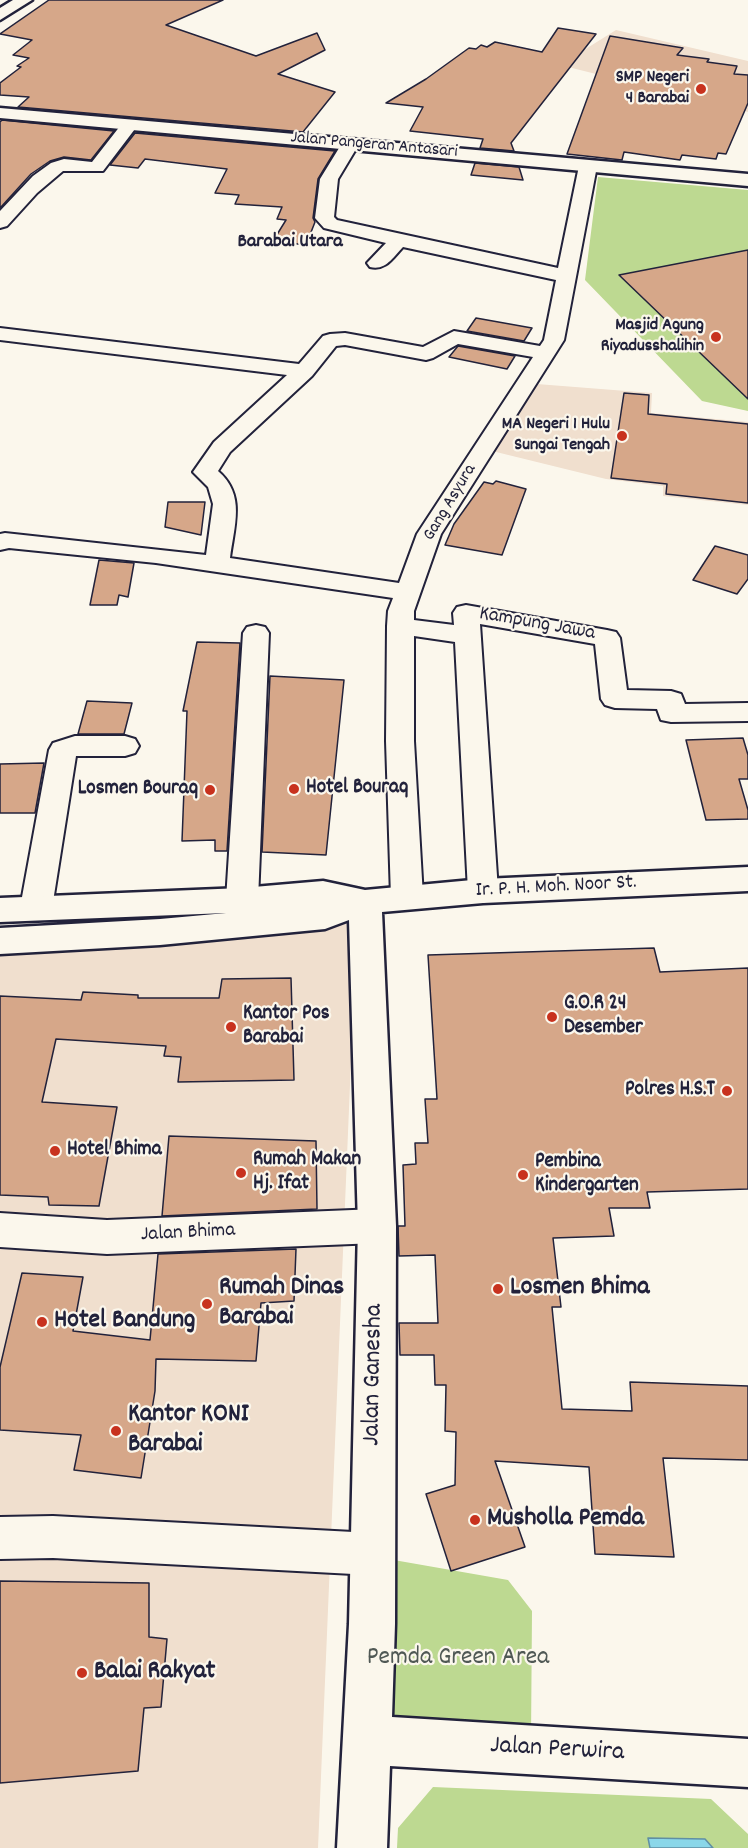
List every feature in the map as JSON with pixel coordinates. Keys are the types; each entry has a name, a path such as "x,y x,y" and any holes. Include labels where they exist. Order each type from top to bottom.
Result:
{"street":[{"path":"0,15 24,0"},
{"name":"Jalan Pangeran Antasari","path":"0,113 748,180"},
{"path":"0,222 30,189 57,167 64,164 98,167 129,125"},
{"path":"350,144 329,179 324,218 331,224 566,276"},
{"name":"Gang Asyura","path":"407,897 400,741 401,611 429,534 554,340 588,166"},
{"path":"376,262 399,240"},
{"path":"0,334 304,371"},
{"path":"217,564 225,504 219,484 205,472 222,447 304,371 330,340 338,339 426,354 454,337 545,353"},
{"path":"0,543 5,540 57,544 217,564 407,592"},
{"name":"Kampung Jawa","path":"483,891 466,613 607,638 615,699 671,700 671,713 747,716"},
{"path":"400,626 468,635"},
{"path":"242,900 256,633"},
{"path":"36,908 63,750 66,747 76,746 125,746"},
{"name":"Ir. P. H. Moh. Noor St.","path":"0,941 160,932 325,916 365,902 407,897 483,891 748,879"},
{"name":"Ir. P. H. Moh. Noor St.","path":"0,910 242,900 323,893 365,902"},
{"name":"Jalan Ganesha","path":"362,1848 372,1624 376,1226 365,902"},
{"name":"Jalan Bhima","path":"0,1230 107,1237 376,1226"},
{"path":"0,1538 53,1537 372,1554"},
{"name":"Jalan Perwira","path":"366,1740 748,1763"}],"shaded area":[{"name":"SMP Negeri 4 Barabai","path":"616,30 748,61 748,112 560,65"},
{"name":"MA Negeri 1 Hulu Sungai Tengah","path":"524,383 652,393 651,413 748,422 748,505 663,496 663,486 606,479 488,450"},
{"path":"357,918 318,1848 0,1848 0,955 92,950"}],"green space":[{"path":"598,177 748,190 748,411 702,401 585,280"},
{"name":"Pemda Green Area","path":"388,1559 508,1580 532,1611 531,1739 381,1731"},
{"path":"433,1787 711,1799 748,1834 748,1848 397,1848 398,1828"}],"water":[{"path":"648,1838 705,1839 713,1848 650,1848"}],"building":[{"path":"49,0 223,0 166,25 256,56 317,33 325,50 278,74 335,92 303,132 18,107 29,97 0,95 0,83 29,58 13,55 32,40 0,34"},
{"path":"558,28 596,34 511,143 514,151 480,148 483,139 410,131 423,107 386,103 426,79 469,48 476,49 481,45 487,47 495,42 542,52"},
{"path":"610,36 683,48 677,55 709,59 707,62 737,66 734,74 748,75 748,103 726,154 718,153 716,159 682,155 680,160 624,152 622,160 567,154"},
{"path":"2,120 114,131 91,160 64,157 50,161 31,174 0,208 0,122"},
{"path":"135,133 335,151 318,179 313,218 315,222 306,245 273,241 286,220 277,219 282,207 235,204 239,195 215,193 227,169 145,159 138,168 110,165"},
{"path":"475,163 519,167 523,180 471,175"},
{"name":"Masjid Agung Riyadusshalihin","path":"748,250 748,399 619,275"},
{"path":"476,318 532,328 524,341 467,331"},
{"path":"458,346 515,356 507,369 449,357"},
{"path":"624,393 649,395 648,414 748,424 748,503 666,494 667,484 611,478"},
{"path":"496,481 526,489 502,555 445,545 454,524 484,482 493,484"},
{"path":"168,502 205,502 201,535 165,527"},
{"path":"715,546 748,555 748,579 737,594 693,580"},
{"path":"99,560 134,563 128,597 119,595 117,605 90,605"},
{"path":"197,642 240,643 227,851 215,851 215,840 182,841 187,711 183,711"},
{"name":"Hotel Bouraq","path":"270,676 344,680 326,855 262,852"},
{"path":"87,701 132,703 124,734 78,734"},
{"path":"743,738 748,755 748,779 739,779 748,810 748,819 706,820 686,740"},
{"path":"44,763 35,813 0,813 0,764"},
{"path":"654,948 660,972 748,968 748,1189 647,1192 650,1208 609,1208 614,1236 553,1238 561,1307 552,1307 562,1409 632,1411 630,1382 748,1386 748,1460 663,1458 674,1557 595,1554 589,1467 495,1461 525,1547 451,1571 426,1494 455,1485 456,1432 445,1431 446,1385 435,1385 434,1355 400,1355 399,1323 438,1323 435,1255 399,1256 398,1226 405,1226 403,1165 416,1164 415,1143 428,1143 425,1099 437,1099 428,955"},
{"path":"291,978 294,1080 178,1082 181,1057 164,1056 166,1046 56,1039 42,1102 117,1107 99,1206 49,1205 48,1197 0,1195 0,996 81,1000 83,992 138,995 138,998 219,998 222,979"},
{"name":"Rumah Makan Hj. Ifat","path":"169,1136 316,1141 317,1209 162,1216"},
{"path":"296,1249 294,1301 261,1303 256,1361 156,1359 155,1391 141,1478 74,1470 81,1435 0,1430 0,1367 22,1273 83,1277 73,1331 150,1340 158,1254"},
{"name":"Balai Rakyat","path":"0,1581 149,1583 149,1637 167,1639 161,1707 144,1708 138,1771 0,1783"}],"place":[{"name":"SMP Negeri 4 Barabai","path":"701,89"},
{"name":"Masjid Agung Riyadusshalihin","path":"716,337"},
{"name":"MA Negeri 1 Hulu Sungai Tengah","path":"622,436"},
{"name":"Hotel Bouraq","path":"294,789"},
{"name":"Losmen Bouraq","path":"210,790"},
{"name":"G.O.R 24 Desember","path":"552,1017"},
{"name":"Kantor Pos Barabai","path":"231,1027"},
{"name":"Polres H.S.T","path":"727,1091"},
{"name":"Hotel Bhima","path":"55,1151"},
{"name":"Rumah Makan Hj. Ifat","path":"241,1173"},
{"name":"Pembina Kindergarten","path":"523,1175"},
{"name":"Losmen Bhima","path":"498,1289"},
{"name":"Rumah Dinas Barabai","path":"207,1304"},
{"name":"Hotel Bandung","path":"42,1322"},
{"name":"Kantor KONI Barabai","path":"116,1431"},
{"name":"Musholla Pemda","path":"475,1520"},
{"name":"Balai Rakyat","path":"82,1673"}],"district":[{"name":"Barabai Utara","path":"290,243"}]}
